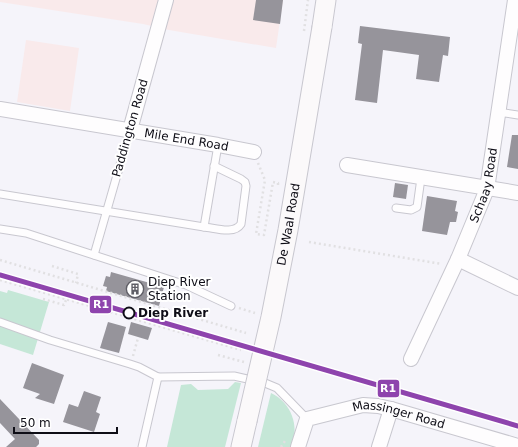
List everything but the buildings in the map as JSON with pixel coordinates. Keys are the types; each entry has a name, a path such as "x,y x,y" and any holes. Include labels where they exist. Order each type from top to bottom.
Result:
{"main road":[{"name":"De Waal Road","path":"241,447 271,317 288,230 326,0"}],"street":[{"name":"Paddington Road","path":"130,130 166,0"},
{"name":"Schaay Road","path":"410,359 456,263 488,188 515,0"},
{"name":"Mile End Road","path":"0,110 130,130 254,152"},
{"path":"346,165 518,193"},
{"path":"456,263 518,288"},
{"name":"Massinger Road","path":"307,419 363,405 378,406 500,444 518,446"},
{"path":"379,447 391,409"},
{"path":"298,447 307,419"}],"lane":[{"path":"498,112 518,115"},
{"name":"Paddington Road","path":"94,255 130,130"},
{"path":"204,227 218,145"},
{"path":"0,194 204,227 229,230 238,228 241,224 246,193 245,182 214,166"},
{"path":"396,208 413,210 417,207 421,178"},
{"path":"0,229 26,233 186,285 231,306"},
{"path":"0,322 50,340 139,367 158,377 234,376 265,383 277,388 307,419"},
{"path":"142,447 158,377"}],"path":[{"path":"254,152 265,180 256,234 264,235 273,182 278,183 277,190"},
{"path":"309,242 456,263"},
{"path":"0,260 246,333"},
{"path":"52,266 78,274 76,282"},
{"path":"0,280 241,350"},
{"path":"43,299 64,305 66,300"},
{"path":"231,306 259,314"},
{"path":"133,356 138,338"},
{"path":"218,355 248,364"}],"shaded area":[{"path":"0,0 283,0 276,48 169,30 143,24 0,2"},
{"path":"26,40 79,48 70,111 17,102"}],"green space":[{"path":"8,290 49,302 33,355 0,344 0,291 7,293"},
{"path":"235,382 241,383 225,447 167,447 181,385 191,384 198,390 228,389"},
{"path":"271,393 284,403 292,416 295,431 292,447 258,447"}],"transit line":[{"name":"R1","path":"0,275 518,426"}],"place":[{"name":"Diep River Station","path":"135,289"},
{"name":"Diep River","path":"129,313"}]}
